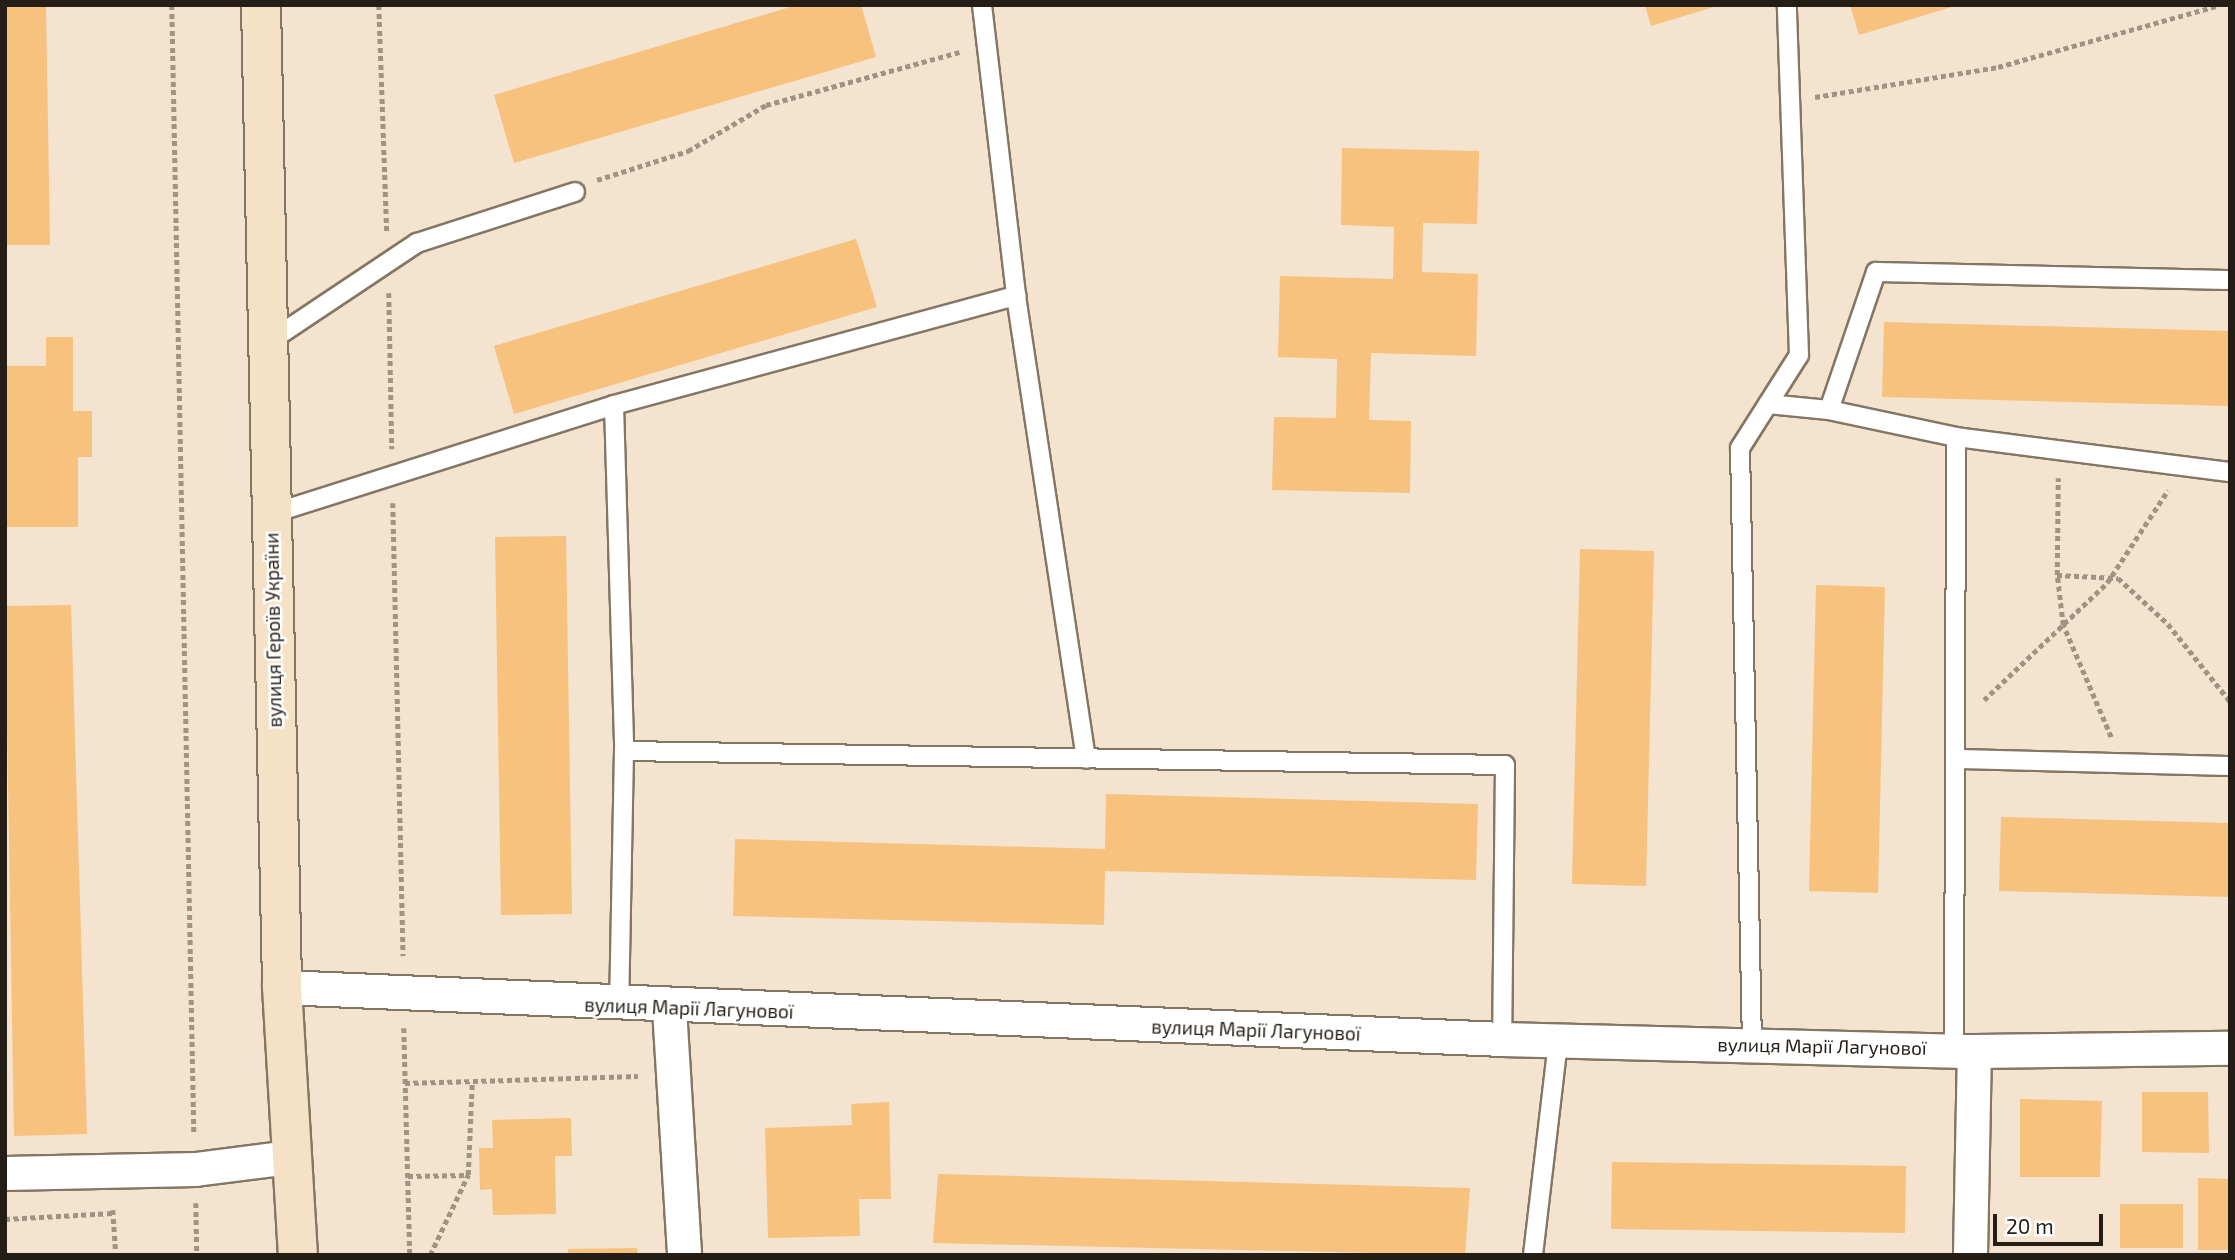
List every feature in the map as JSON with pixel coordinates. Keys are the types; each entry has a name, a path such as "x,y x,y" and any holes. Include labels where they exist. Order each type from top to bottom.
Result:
{"main road":[{"name":"вулиця Героїв України","path":"261,5 271,341 271,514 282,986 290,1157 298,1255"}],"street":[{"name":"вулиця Марії Лагунової","path":"282,986 404,996 669,1008 1558,1041 1964,1050 2230,1048"},
{"path":"669,1008 684,1255"},
{"path":"1964,1050 1970,1255"},
{"path":"5,1173 112,1167 195,1169 290,1157"}],"lane":[{"path":"982,5 991,44 1016,296 1086,758"},
{"path":"1752,1045 1740,448 1799,355 1787,5"},
{"path":"271,341 388,259 440,234 575,192"},
{"path":"1829,410 1876,272 2230,280"},
{"path":"271,514 614,405 1016,296"},
{"path":"1768,404 1829,410 1956,437 2230,472"},
{"path":"614,405 624,751 619,1005"},
{"path":"1956,437 1964,1050"},
{"path":"624,751 1506,765 1502,1039"},
{"path":"1960,758 2230,766"},
{"path":"1533,1255 1558,1041"}],"path":[{"path":"172,5 197,1255"},
{"path":"379,5 388,259 410,1255"},
{"path":"1791,101 1998,67 2220,5"},
{"path":"575,192 688,151 766,105 991,44"},
{"path":"2059,450 2057,575 2063,625 2122,763"},
{"path":"1959,722 2110,578 2184,466"},
{"path":"2057,575 2110,578 2168,624 2230,701"},
{"path":"405,1083 617,1082 672,1068"},
{"path":"430,1255 468,1175 471,1084"},
{"path":"112,1167 116,1255"},
{"path":"408,1176 468,1175"},
{"path":"5,1219 113,1213"}],"building":[{"path":"5,5 46,5 50,245 5,245"},
{"path":"797,5 861,5 876,57 514,163 494,95"},
{"path":"1645,5 1717,5 1717,6 1651,26"},
{"path":"1850,5 1954,5 1955,6 1859,35"},
{"path":"1342,148 1479,151 1477,224 1423,223 1422,272 1478,274 1476,356 1371,353 1369,420 1411,421 1410,493 1272,490 1274,417 1336,418 1337,359 1278,357 1280,276 1393,279 1394,227 1341,225"},
{"path":"856,239 877,307 514,414 494,346"},
{"path":"1884,322 2230,331 2230,406 1882,397"},
{"path":"46,337 73,337 73,411 92,411 92,457 78,457 78,527 5,527 5,366 46,366"},
{"path":"566,536 572,914 501,915 495,537"},
{"path":"1580,549 1654,551 1646,886 1572,884"},
{"path":"1816,585 1885,587 1878,893 1809,891"},
{"path":"71,605 87,1134 14,1136 5,606"},
{"path":"1106,794 1478,804 1476,880 1105,871 1104,925 733,916 735,839 1105,849"},
{"path":"2001,817 2230,823 2230,897 1999,891"},
{"path":"2142,1092 2208,1092 2209,1153 2142,1152"},
{"path":"2020,1099 2102,1101 2100,1177 2020,1177"},
{"path":"889,1102 891,1199 859,1199 860,1236 768,1238 765,1128 852,1125 851,1104"},
{"path":"571,1118 572,1156 555,1156 556,1214 493,1215 492,1189 480,1190 479,1148 493,1148 492,1120"},
{"path":"1612,1162 1906,1166 1905,1233 1611,1229"},
{"path":"938,1174 1470,1188 1465,1255 933,1243"},
{"path":"2198,1178 2230,1179 2230,1250 2198,1250"},
{"path":"2120,1204 2183,1204 2183,1248 2120,1248"},
{"path":"637,1248 638,1255 568,1255 568,1249"}]}
